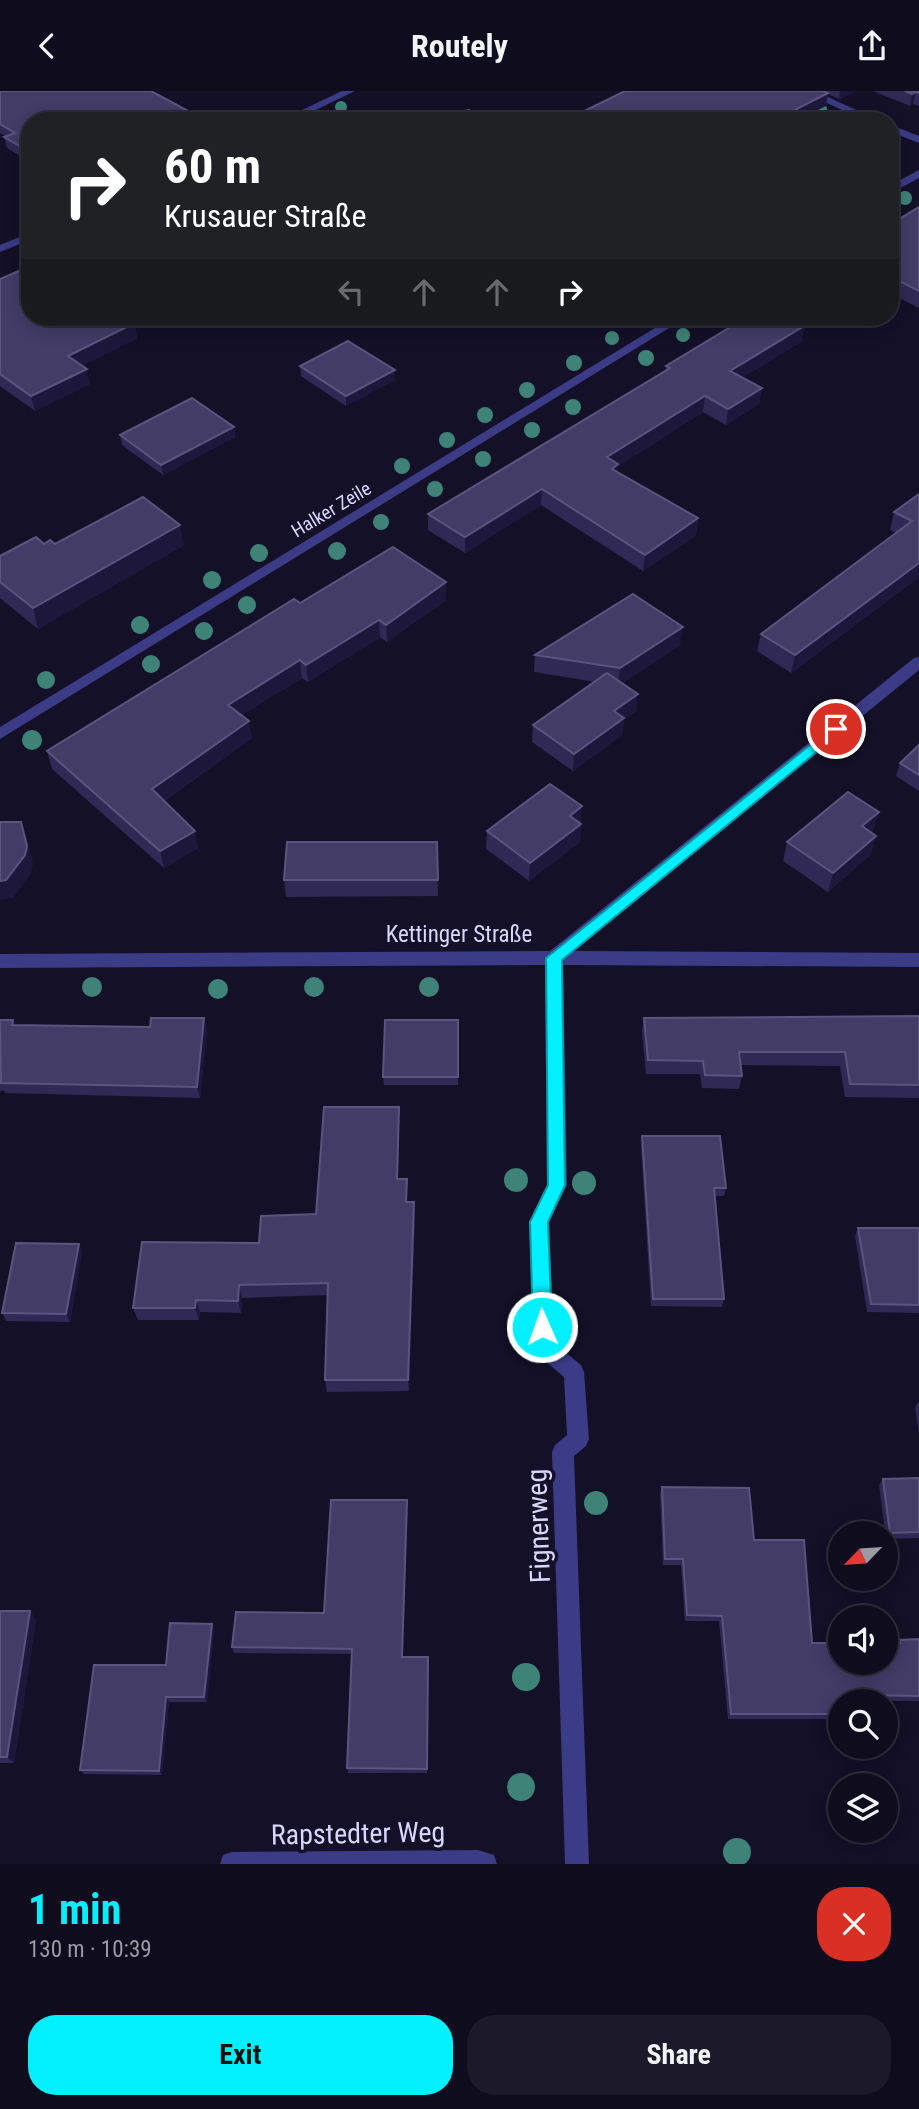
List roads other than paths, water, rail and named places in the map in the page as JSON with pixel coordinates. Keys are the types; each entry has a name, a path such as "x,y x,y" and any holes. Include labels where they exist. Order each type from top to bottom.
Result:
{"street":[{"path":"304,112 350,91"},
{"path":"806,91 854,112"},
{"path":"899,131 919,140"},
{"path":"899,185 919,173"},
{"path":"0,249 21,240"},
{"name":"Halker Zeile","path":"0,734 666,326"},
{"path":"554,958 919,662"},
{"name":"Kettinger Straße","path":"0,961 554,958 919,960"},
{"name":"Fignerweg","path":"554,958 556,1185 539,1222 544,1347 574,1372 578,1439 563,1452 577,1864"},
{"name":"Rapstedter Weg","path":"232,1864 478,1861 485,1864"}]}
